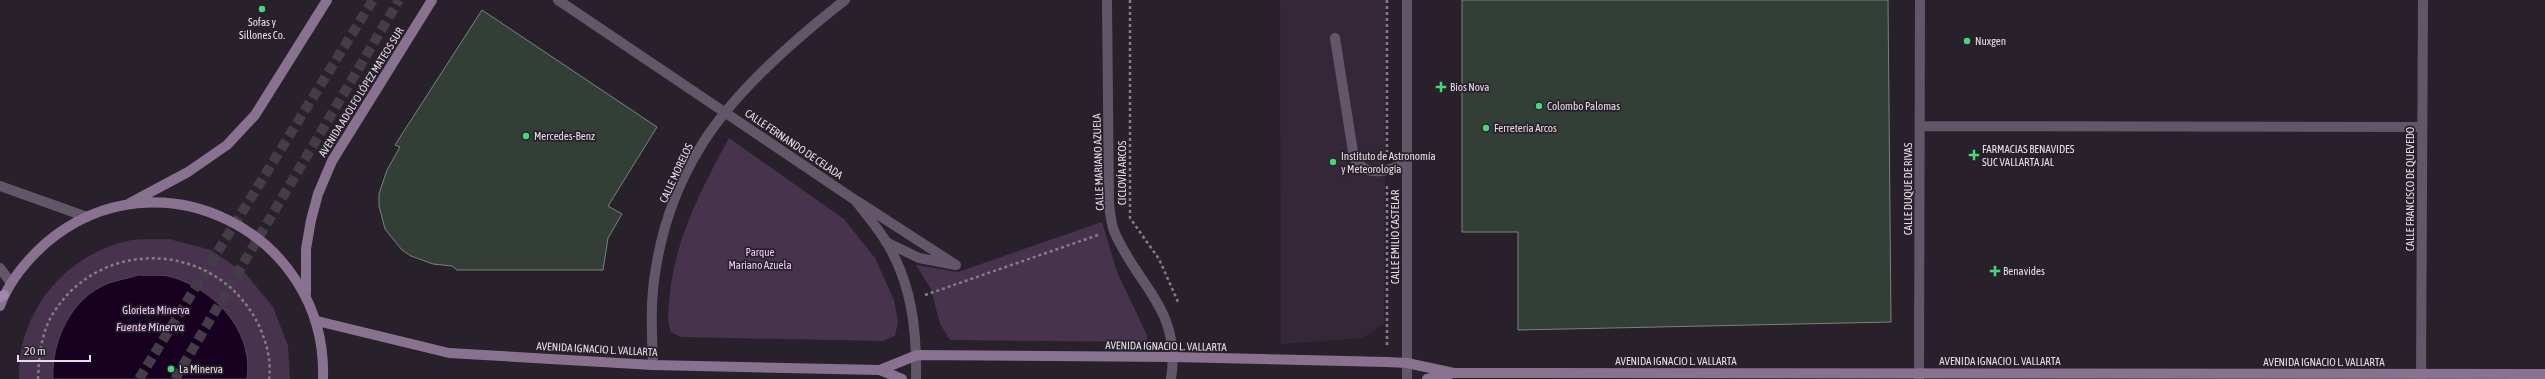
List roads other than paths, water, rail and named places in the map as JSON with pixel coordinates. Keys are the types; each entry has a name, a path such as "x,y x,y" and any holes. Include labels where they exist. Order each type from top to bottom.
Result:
{"main road":[{"path":"0,306 2,296 32,256 58,233 87,217 125,205 188,172 228,145 255,115 326,0"},
{"name":"AVENIDA ADOLFO LÓPEZ MATEOS SUR","path":"306,294 306,249 311,220 318,194 332,160 432,0"},
{"path":"125,205 161,203 197,208 230,220 260,239 281,259 306,294 317,321 324,358 323,379"},
{"name":"AVENIDA IGNACIO L. VALLARTA","path":"317,321 450,354 653,365 880,370 902,379"},
{"name":"AVENIDA IGNACIO L. VALLARTA","path":"880,370 917,356 1173,357 1407,363 1454,373 2280,377 2421,377 2545,374"},
{"name":"AVENIDA IGNACIO L. VALLARTA","path":"1427,379 1454,373"}],"street":[{"name":"CALLE FERNANDO DE CELADA","path":"558,0 727,112 855,200 886,242 901,270 911,300 917,356 916,379"},
{"name":"CALLE MORELOS","path":"653,365 652,312 655,275 663,234 679,190 698,151 727,112 771,64 810,27 845,0"},
{"name":"CALLE MARIANO AZUELA","path":"1107,0 1109,204 1114,230 1162,310 1170,334 1173,357 1171,379"},
{"name":"CALLE EMILIO CASTELAR","path":"1407,0 1407,379"},
{"name":"CALLE DUQUE DE RIVAS","path":"1919,376 1920,0"},
{"name":"CALLE FRANCISCO DE QUEVEDO","path":"2421,377 2423,0"},
{"path":"1335,38 1356,162 1359,166 1370,171 1381,172 1407,162"},
{"path":"1920,126 2422,127"},
{"path":"0,186 87,217"},
{"path":"855,200 956,265 919,258 886,242"},
{"path":"0,268 11,283"}],"water":[{"name":"Fuente Minerva","path":"139,275 172,277 188,283 216,302 238,329 248,361 247,379 53,379 53,365 60,336 66,322 74,310 84,299 109,283"}],"tunnel":[{"path":"139,379 373,0"},
{"path":"175,379 399,0"}],"place":[{"name":"Sofas y Sillones Co.","path":"262,9"},
{"name":"Nuxgen","path":"1967,41"},
{"name":"Bios Nova","path":"1441,87"},
{"name":"Colombo Palomas","path":"1539,106"},
{"name":"Ferreteria Arcos","path":"1486,128"},
{"name":"Mercedes-Benz","path":"526,136"},
{"name":"FARMACIAS BENAVIDES SUC VALLARTA JAL","path":"1974,155"},
{"name":"Instituto de Astronomía y Meteorología","path":"1333,162"},
{"name":"Benavides","path":"1995,271"},
{"name":"La Minerva","path":"171,369"}],"park label":[{"name":"Parque Mariano Azuela","path":"760,258"},
{"name":"Glorieta Minerva","path":"156,310"}]}
